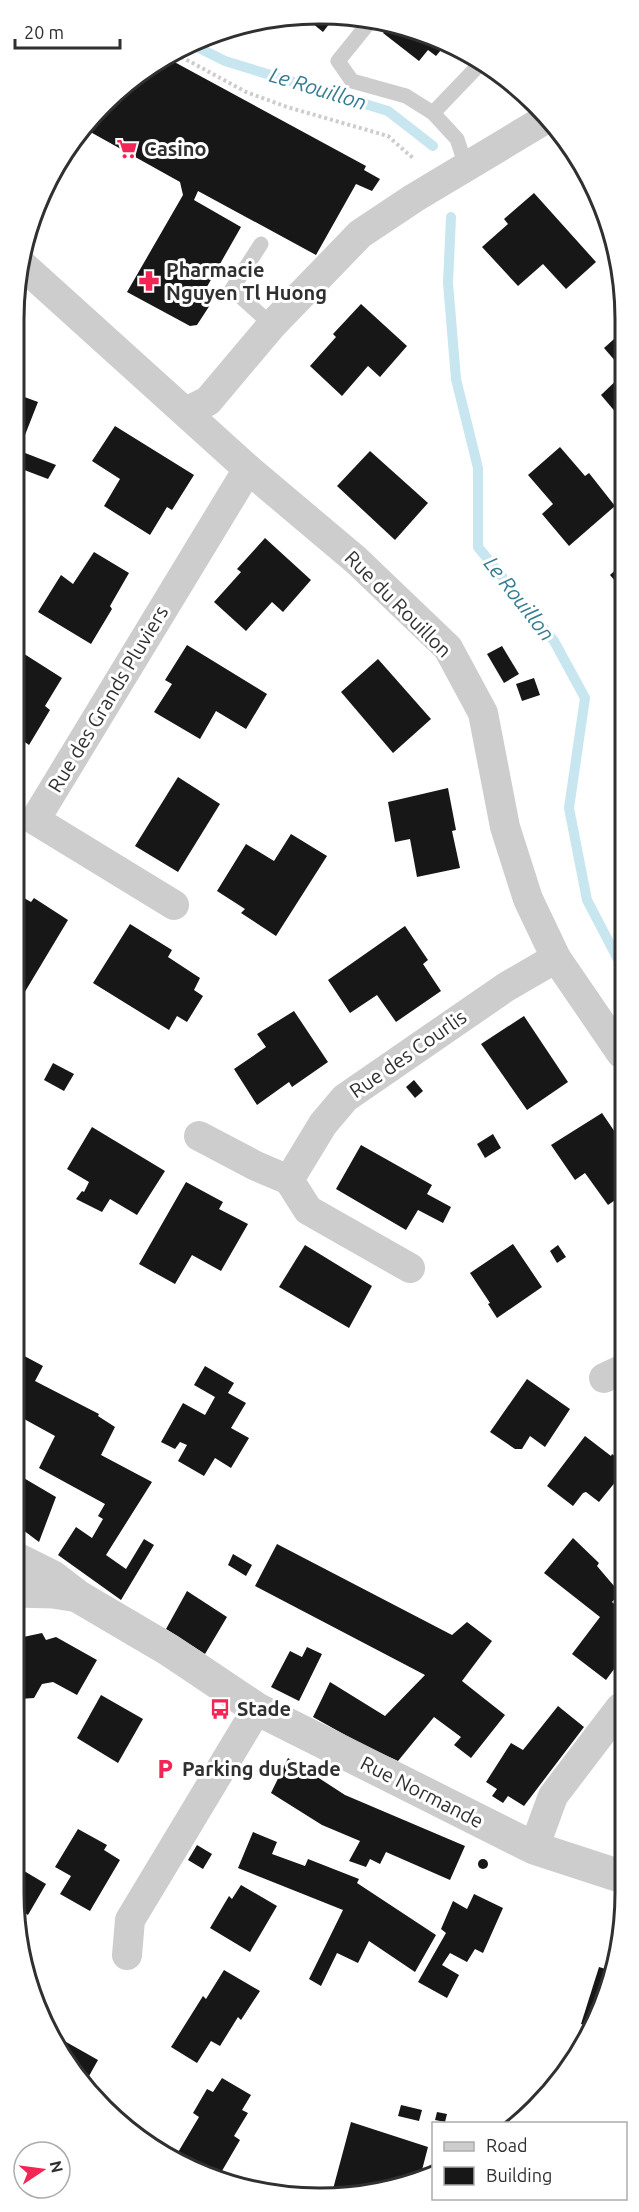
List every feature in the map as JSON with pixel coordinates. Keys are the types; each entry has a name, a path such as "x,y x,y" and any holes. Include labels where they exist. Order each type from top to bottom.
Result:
{"street":[{"path":"186,412 208,401 272,325 360,234 466,166 540,123"},
{"name":"Rue du Rouillon","path":"29,271 248,469 356,560 448,648 483,712 505,827 528,899 556,958 615,1044"},
{"name":"Rue des Grands Pluviers","path":"174,906 35,820 248,469"},
{"name":"Rue des Courlis","path":"289,1180 323,1124 345,1098 506,987 556,958"},
{"path":"198,1136 289,1180 308,1210 410,1268"},
{"name":"Rue Normande","path":"24,1562 53,1577 79,1597 169,1650 257,1709 534,1848 615,1874"},
{"name":"Rue Normande","path":"24,1591 53,1592 79,1597"},
{"path":"127,1956 130,1920 257,1709"},
{"path":"534,1848 553,1796 615,1715"}],"lane":[{"path":"365,28 338,61 352,81 406,96 434,113 457,139 466,166"},
{"path":"434,113 475,69"},
{"path":"261,244 232,289 272,325"}],"path":[{"path":"183,58 246,92 287,107 388,136 407,151 436,185"}],"building":[{"path":"314,24 329,24 323,32"},
{"path":"383,33 396,34 441,50 436,56 428,50 419,61"},
{"path":"175,62 366,166 364,170 380,179 372,191 356,184 316,255 198,191 194,200 241,227 200,299 210,305 197,325 190,326 127,292 183,195 180,182 91,132 125,97"},
{"path":"534,193 596,262 566,289 543,264 518,286 482,247 508,224 504,219"},
{"path":"361,304 407,346 380,377 368,366 342,396 310,366 336,337 333,334"},
{"path":"615,338 615,361 604,348"},
{"path":"615,382 615,412 601,395"},
{"path":"24,397 38,402 24,435"},
{"path":"115,426 194,475 172,510 167,507 150,535 104,506 120,479 92,461"},
{"path":"560,447 585,476 589,473 615,506 569,546 542,514 553,504 528,475"},
{"path":"370,451 428,503 395,540 337,486"},
{"path":"24,453 56,465 48,479 24,470"},
{"path":"265,538 311,580 283,612 272,602 246,631 214,602 241,572 237,569"},
{"path":"94,552 129,573 110,606 112,609 91,644 38,612 61,575 73,584"},
{"path":"615,570 615,581 610,575"},
{"path":"187,645 267,694 246,729 216,711 200,739 154,712 172,684 165,680"},
{"path":"502,646 519,674 504,683 487,654"},
{"path":"24,654 62,678 45,706 50,710 29,745 24,741"},
{"path":"378,659 431,719 393,753 341,692"},
{"path":"534,678 540,695 522,701 516,684"},
{"path":"178,777 220,804 178,872 135,846"},
{"path":"448,788 456,830 452,831 460,868 417,877 410,839 395,842 388,802"},
{"path":"291,834 327,856 276,936 241,913 245,909 217,891 246,844 274,861"},
{"path":"24,898 31,902 34,898 68,920 24,993"},
{"path":"130,924 172,950 168,957 200,978 194,990 203,996 187,1022 177,1016 169,1030 93,983"},
{"path":"405,926 428,960 423,964 441,991 396,1022 377,995 350,1013 328,980"},
{"path":"294,1011 328,1062 292,1087 289,1082 257,1105 234,1069 266,1047 257,1034"},
{"path":"524,1016 568,1082 527,1110 481,1044"},
{"path":"53,1063 74,1074 64,1091 44,1080"},
{"path":"414,1080 423,1091 415,1098 406,1087"},
{"path":"602,1113 615,1132 615,1200 608,1205 585,1173 575,1180 551,1145"},
{"path":"92,1127 165,1171 137,1215 110,1199 102,1212 76,1199 82,1191 84,1192 89,1182 67,1169"},
{"path":"493,1134 501,1148 485,1158 477,1144"},
{"path":"361,1145 432,1185 427,1194 451,1207 443,1223 418,1210 406,1230 336,1189"},
{"path":"186,1182 223,1202 219,1209 248,1224 221,1271 192,1255 175,1284 139,1264"},
{"path":"513,1244 542,1287 497,1318 470,1273"},
{"path":"305,1245 372,1286 349,1328 279,1287"},
{"path":"558,1245 566,1257 557,1263 550,1251"},
{"path":"24,1356 43,1366 35,1381 99,1414 98,1416 115,1427 101,1455 152,1482 106,1555 126,1569 144,1539 154,1545 121,1600 58,1555 76,1527 92,1538 103,1519 98,1516 105,1504 39,1468 55,1436 24,1419"},
{"path":"205,1366 234,1383 228,1393 246,1403 231,1428 249,1438 231,1468 215,1458 204,1476 178,1461 187,1445 180,1442 175,1449 161,1442 183,1403 205,1415 215,1397 194,1385"},
{"path":"527,1379 570,1409 545,1447 530,1436 522,1449 515,1449 490,1432"},
{"path":"585,1436 611,1456 612,1454 615,1456 615,1482 599,1502 586,1492 573,1506 547,1486"},
{"path":"24,1478 56,1497 39,1542 24,1531"},
{"path":"573,1538 599,1563 597,1566 615,1587 615,1599 612,1602 615,1605 615,1668 606,1680 572,1654 600,1617 544,1573"},
{"path":"277,1544 452,1635 467,1622 492,1641 462,1681 505,1715 471,1758 454,1745 461,1737 434,1717 398,1761 363,1745 313,1717 330,1682 385,1716 425,1675 255,1586"},
{"path":"233,1554 252,1565 246,1576 228,1565"},
{"path":"187,1591 227,1617 205,1654 166,1629"},
{"path":"42,1633 46,1640 56,1637 97,1660 77,1695 53,1682 42,1684 34,1698 24,1699 24,1637"},
{"path":"307,1647 322,1654 299,1701 271,1687 290,1651 302,1657"},
{"path":"101,1695 143,1719 118,1763 77,1738"},
{"path":"558,1706 584,1727 524,1806 508,1796 503,1803 492,1796 497,1789 486,1782 511,1743 523,1750"},
{"path":"288,1758 345,1795 465,1846 450,1880 386,1852 380,1864 370,1859 366,1867 349,1861 360,1841 322,1825 271,1793"},
{"path":"78,1829 107,1845 104,1850 120,1860 90,1911 60,1894 71,1876 55,1867"},
{"path":"253,1832 277,1842 272,1854 305,1866 308,1859 359,1879 357,1883 436,1935 415,1972 369,1941 358,1963 337,1953 321,1986 309,1979 343,1910 238,1868"},
{"path":"197,1845 212,1854 203,1869 188,1860"},
{"path":"483,1859 487,1860 487,1868 483,1869 479,1868 478,1864 479,1860"},
{"path":"24,1871 46,1884 28,1915 25,1912"},
{"path":"241,1885 277,1906 250,1952 210,1928 229,1896 232,1899"},
{"path":"474,1894 503,1908 483,1953 475,1949 467,1962 450,1953 442,1965 459,1975 447,1998 418,1982 446,1933 441,1929 453,1901 467,1909"},
{"path":"599,1967 605,1969 593,2006 584,2025 581,2024"},
{"path":"224,1970 260,1991 241,2020 238,2017 220,2046 211,2041 197,2063 171,2047 203,1996 206,1999"},
{"path":"65,2041 98,2060 89,2077"},
{"path":"222,2078 251,2095 242,2110 248,2113 234,2136 240,2140 222,2171 206,2166 178,2152 199,2117 193,2113 207,2089 213,2092"},
{"path":"401,2105 422,2110 419,2121 398,2116"},
{"path":"437,2112 447,2114 445,2122 435,2120"},
{"path":"351,2122 428,2147 422,2169 377,2182 333,2187"}],"waterway":[{"name":"Le Rouillon","path":"200,49 225,61 388,111 433,146"},
{"name":"Le Rouillon","path":"451,217 448,283 456,379 478,468 478,547 554,641 585,698 569,808 587,900 615,954"}],"place":[{"name":"Casino","path":"127,149"},
{"name":"Pharmacie Nguyen Tl Huong","path":"149,281"},
{"name":"Stade","path":"220,1709"},
{"name":"Parking du Stade","path":"165,1769"}]}
